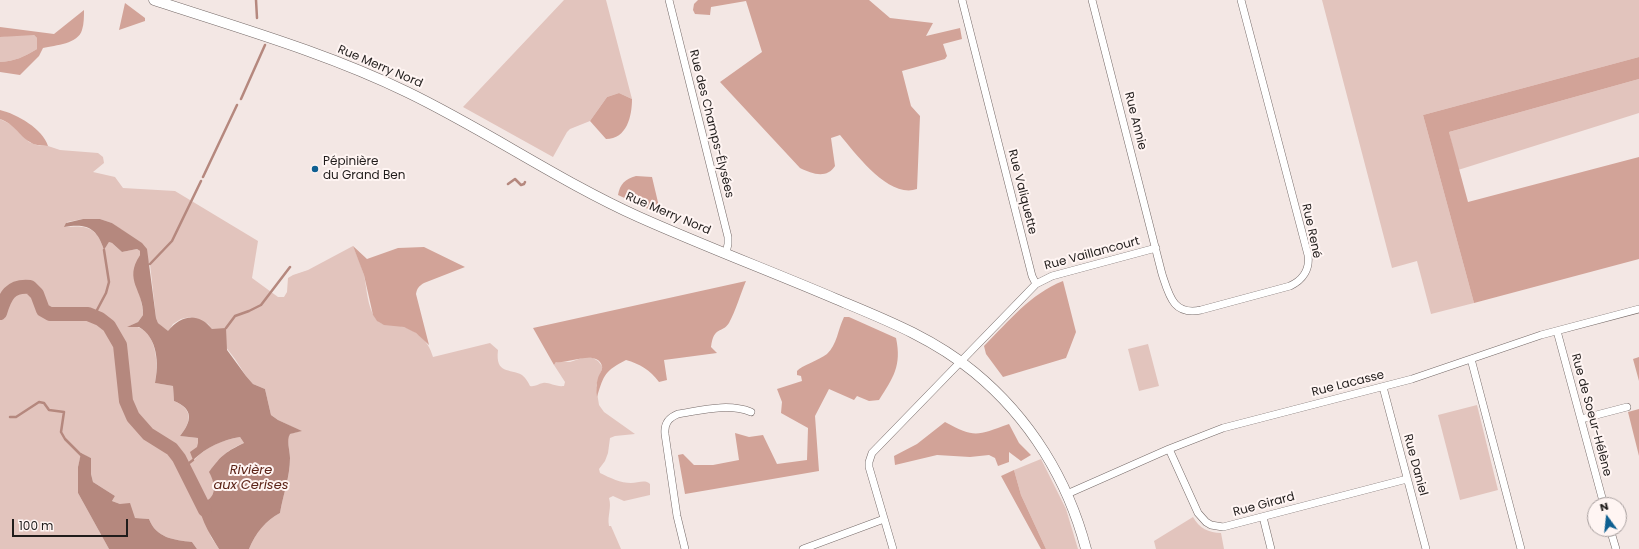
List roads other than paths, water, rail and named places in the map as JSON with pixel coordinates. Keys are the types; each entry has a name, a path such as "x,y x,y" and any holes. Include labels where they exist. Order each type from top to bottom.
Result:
{"main road":[{"name":"Rue Merry Nord","path":"154,0 286,44 383,80 454,116 600,199 726,254 889,321 925,339 960,361 984,381 1017,414 1045,452 1067,494 1077,518 1086,549"}],"street":[{"name":"Rue des Champs-Élysées","path":"669,0 728,237 726,254"},
{"name":"Rue Valiquette","path":"962,0 1032,276 1036,284"},
{"name":"Rue Annie","path":"1092,0 1156,248"},
{"name":"Rue René","path":"1156,248 1171,299 1181,309 1190,311 1201,310 1290,286 1300,281 1306,272 1308,255 1241,0"},
{"name":"Rue Vaillancourt","path":"1036,284 1052,276 1156,248"},
{"path":"893,549 869,467 872,453 1036,284"},
{"name":"Rue Lacasse","path":"1067,494 1169,449 1224,428 1426,375 1557,331 1639,309"},
{"name":"Rue de Soeur-Hélène","path":"1557,331 1602,497"},
{"path":"1471,360 1521,549"},
{"name":"Rue Daniel","path":"1383,386 1426,549"},
{"path":"685,549 677,516 666,442 665,428 667,422 678,414 722,408 735,407 752,412"},
{"path":"1581,419 1627,407"},
{"name":"Rue Girard","path":"1169,449 1198,513 1211,525 1223,527 1407,479"},
{"path":"1263,517 1271,549"},
{"path":"803,549 884,519"},
{"path":"1612,537 1616,549"}],"water":[{"name":"Rivière aux Cerises","path":"83,219 100,219 112,223 142,243 147,249 156,318 158,323 168,331 184,319 195,318 201,320 212,329 226,328 227,350 253,384 265,389 271,415 278,420 302,431 290,434 289,436 288,442 290,465 280,513 270,519 262,528 254,538 249,549 219,549 204,523 199,509 197,494 206,501 210,498 214,492 214,488 209,472 217,461 225,454 244,443 240,437 227,440 209,448 193,460 190,452 197,447 198,438 180,436 189,420 188,412 180,404 174,401 173,386 155,383 157,360 156,352 150,338 139,327 127,327 138,322 143,315 141,299 133,272 140,255 140,251 137,249 122,252 109,242 104,250 98,237 90,229 79,226 64,227 66,223"},
{"path":"81,453 91,458 91,474 93,482 115,496 112,501 120,504 130,503 135,518 149,519 156,530 161,534 172,539 192,542 197,549 109,549 78,493 78,467"}],"waterway":[{"path":"256,0 257,18"},
{"path":"241,99 265,45"},
{"path":"203,177 237,105"},
{"path":"508,184 515,179 521,185 525,182"},
{"path":"150,264 172,241 201,181"},
{"path":"96,317 97,310 106,293 109,282 104,250"},
{"path":"226,328 235,316 261,305 290,267"},
{"name":"Rivière aux Cerises","path":"0,313 4,301 9,293 18,288 30,287 37,294 43,310 50,314 88,314 100,319 109,326 120,345 126,401 133,417 148,434 172,449 179,458 205,510"},
{"path":"10,417 16,417 39,402 44,403 49,410 64,412 61,432 65,439 81,455"},
{"path":"184,467 193,460"}],"place":[{"name":"Pépinière du Grand Ben","path":"315,169"}]}
